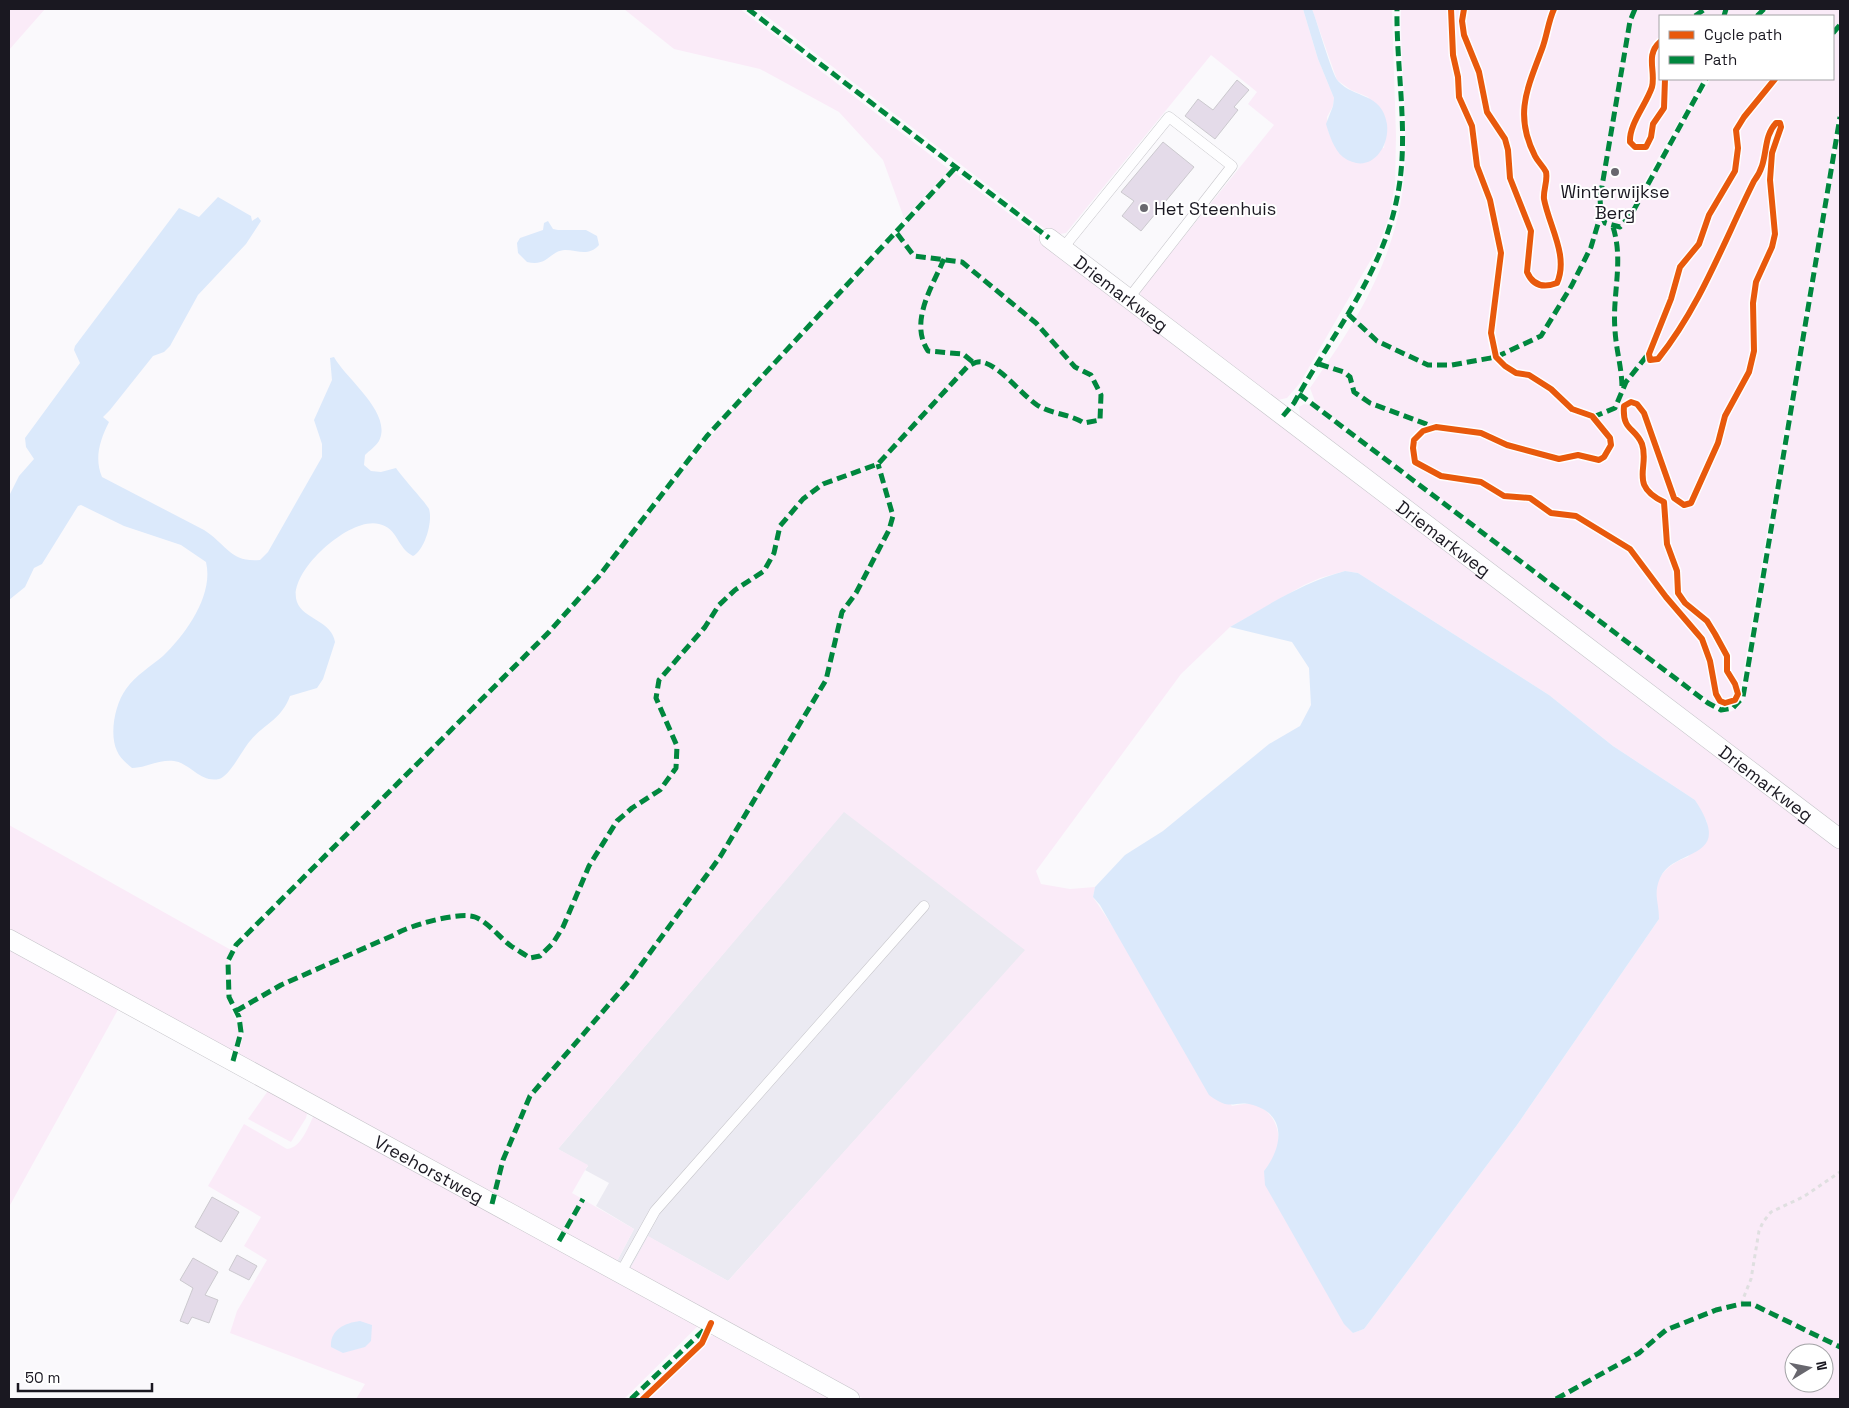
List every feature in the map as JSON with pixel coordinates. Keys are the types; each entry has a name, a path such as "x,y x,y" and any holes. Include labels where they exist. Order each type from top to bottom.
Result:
{"street":[{"name":"Driemarkweg","path":"1056,243 1840,839"},
{"name":"Vreehorstweg","path":"9,940 850,1399"}],"lane":[{"path":"1056,243 1169,117 1232,166 1128,298"},
{"path":"620,1274 655,1211 924,906"}],"path":[{"path":"1741,1304 1751,1279 1759,1231 1763,1222 1771,1212 1803,1197 1840,1172"}],"shaded area":[{"path":"9,9 45,9 9,50"},
{"path":"624,9 740,9 950,170 904,218 883,160 839,112 760,69 674,49"},
{"path":"757,9 1303,9 1318,59 1334,98 1333,106 1327,117 1328,131 1333,142 1384,148 1387,125 1368,97 1351,90 1337,80 1312,9 1392,9 1396,136 1395,184 1389,217 1377,249 1300,383 1287,398 1273,401 1141,298 1140,291 1274,125 1248,104 1257,92 1211,55 1066,233 1053,235"},
{"path":"1401,9 1759,9 1754,15 1659,15 1659,80 1702,80 1646,179 1633,207 1622,220 1627,225 1677,133 1710,80 1834,80 1834,15 1763,15 1769,9 1840,9 1840,109 1740,691 1734,704 1724,707 1716,706 1316,404 1310,388 1356,318 1369,293 1391,242 1398,215 1403,187 1406,143"},
{"path":"1840,130 1840,833 1301,422 1299,407 1304,404 1310,405 1712,709 1727,712 1736,709 1745,697"},
{"path":"954,172 1840,845 1840,1399 864,1399 629,1271 648,1236 728,1281 1025,950 844,812 558,1149 588,1165 572,1193 634,1229 616,1263 238,1055 243,1028 230,997 229,982 232,959 238,947 362,820 375,804 549,632 599,576 727,417","holes":["1345,571 1358,573 1549,695 1613,746 1695,800 1707,822 1688,857 1676,862 1666,870 1656,886 1655,895 1659,919 1517,1125 1364,1329 1353,1333 1264,1171 1273,1160 1279,1142 1276,1126 1272,1118 1260,1107 1252,1104 1232,1106 1093,897 1095,887 1070,889 1041,884 1036,871 1181,674 1230,627 1304,585 1320,578"]},
{"path":"844,811 1026,950 728,1281 649,1237 629,1271 616,1263 634,1229 596,1206 609,1183 585,1170 588,1166 558,1149"},
{"path":"9,825 231,950 227,968 227,996 240,1033 238,1046 234,1053 9,931"},
{"path":"9,945 120,1006 9,1207"},
{"path":"270,1088 308,1109 306,1118 291,1142 248,1119"},
{"path":"315,1113 700,1324 624,1399 356,1399 365,1384 230,1333 237,1311 267,1260 244,1246 261,1217 208,1186 244,1124 287,1149 292,1148 301,1140"},
{"path":"717,1334 836,1399 646,1399 711,1336"}],"water":[{"path":"1303,9 1312,9 1332,69 1338,81 1344,87 1374,101 1384,114 1387,124 1385,142 1376,157 1369,162 1352,162 1343,157 1332,142 1326,124 1334,98 1318,59"},
{"path":"218,197 251,216 252,221 258,217 261,221 246,244 198,295 170,346 164,352 153,356 103,417 109,422 98,456 102,477 204,530 235,556 242,559 260,560 268,552 322,457 322,444 314,420 332,380 330,358 334,357 366,397 380,419 382,430 379,441 365,455 364,465 371,471 381,472 396,468 429,509 430,521 424,542 413,556 385,526 366,524 352,529 337,538 310,563 301,577 296,590 297,602 300,608 329,629 333,635 335,642 323,679 317,688 290,696 282,711 250,741 227,773 219,779 212,779 201,776 185,765 174,761 163,761 132,768 118,754 113,736 116,711 126,689 139,675 172,647 181,637 196,613 206,588 206,562 181,545 124,526 81,505 78,506 42,564 34,568 25,587 9,600 9,496 19,476 34,459 26,447 25,438 80,363 74,350 75,346 179,208 199,217"},
{"path":"548,221 553,229 586,230 597,236 599,245 587,252 565,250 555,253 544,261 527,262 518,253 517,243 520,238 543,230 544,223"},
{"path":"1345,571 1358,573 1549,695 1613,746 1695,800 1706,820 1709,834 1706,843 1698,850 1667,868 1658,884 1659,919 1517,1125 1364,1329 1353,1333 1344,1324 1265,1185 1264,1171 1278,1143 1277,1124 1272,1116 1253,1105 1223,1103 1209,1095 1100,905 1093,897 1095,887 1125,855 1163,831 1269,744 1300,726 1311,705 1309,668 1292,642 1230,627 1300,588"},
{"path":"360,1321 372,1325 371,1341 365,1347 343,1353 331,1347 333,1336 339,1328"}],"building":[{"path":"1237,80 1249,90 1234,107 1238,110 1215,139 1185,116 1198,99 1213,110"},
{"path":"1163,142 1194,167 1141,231 1122,216 1134,201 1121,192"},
{"path":"212,1197 239,1212 221,1242 195,1227"},
{"path":"237,1255 257,1266 249,1280 229,1270"},
{"path":"193,1258 218,1272 205,1295 218,1300 209,1323 192,1317 188,1324 180,1321 193,1288 180,1280"}],"marked path":[{"path":"748,9 1049,238"},
{"path":"1283,416 1294,403 1354,304 1368,279 1390,226 1401,175 1402,151 1397,9"},
{"path":"1635,9 1630,21 1600,198 1601,214 1605,223 1620,227 1631,215 1705,80"},
{"path":"1696,15 1705,9"},
{"path":"1724,15 1726,9"},
{"path":"1758,15 1764,9"},
{"path":"1834,32 1840,25"},
{"path":"1299,394 1708,703 1721,710 1733,708 1743,697 1840,117"},
{"path":"233,1061 241,1032 239,1017 229,997 228,961 236,945 549,632 599,576 707,436 956,167"},
{"path":"1348,314 1377,341 1428,365 1452,365 1496,357 1541,336 1572,285 1591,247 1601,214"},
{"path":"1613,227 1618,253 1615,330 1622,388"},
{"path":"236,1011 281,985 401,931 446,918 468,916 480,919 511,946 530,958 540,956 553,943 563,927 589,866 617,821 632,808 660,790 676,768 677,746 656,698 659,680 705,627 719,605 735,590 764,571 774,553 780,526 803,499 823,484 878,464 967,367 976,362 982,362 996,369 1042,408 1084,423 1100,420 1101,395 1091,375 1075,367 1036,323 962,262 914,256 896,232"},
{"path":"944,259 924,305 921,328 923,340 928,351 963,354 974,363"},
{"path":"1593,417 1615,408 1626,382 1649,353"},
{"path":"1319,364 1344,372 1350,377 1354,392 1370,403 1434,427"},
{"path":"492,1204 503,1160 530,1096 630,980 720,857 826,680 842,612 856,593 889,530 893,516 878,464"},
{"path":"559,1241 583,1199"},
{"path":"1556,1399 1639,1353 1666,1330 1716,1310 1741,1304 1752,1304 1840,1347"},
{"path":"631,1399 705,1329"}],"cycle path":[{"path":"1451,9 1453,55 1458,77 1459,97 1472,126 1477,166 1490,200 1501,253 1491,333 1496,357 1516,373 1529,375 1551,389 1572,409 1592,416 1610,438 1611,445 1604,457 1599,460 1578,455 1559,459 1507,445 1481,433 1436,427 1423,431 1414,440 1415,462 1441,476 1481,482 1504,496 1530,498 1551,513 1576,516 1630,549 1666,597 1702,639 1710,661 1716,694 1720,701 1725,703 1735,700 1738,694 1735,684 1727,671 1727,656 1707,621 1685,603 1678,593 1677,571 1667,544 1664,502 1653,496 1643,482 1644,452 1639,439 1627,425 1624,406 1631,402 1637,404 1644,413 1674,498 1684,505 1691,503 1718,443 1725,416 1749,372 1754,351 1753,303 1756,282 1772,247 1775,234 1770,180 1772,153 1781,127 1780,123 1776,123 1771,129 1759,173 1699,296 1673,339 1658,359 1650,360 1649,354 1671,299 1680,267 1699,244 1709,215 1735,171 1738,148 1736,130 1744,117 1774,80"},
{"path":"1464,9 1462,21 1464,35 1479,72 1487,112 1505,139 1508,150 1510,178 1531,231 1527,272 1529,277 1539,285 1557,283 1561,262 1557,241 1544,199 1546,172 1536,158 1529,141 1524,115 1528,90 1554,9"},
{"path":"1659,43 1653,52 1652,58 1652,87 1630,135 1630,142 1635,147 1646,147 1651,137 1653,124 1664,108 1665,80"},
{"path":"643,1399 702,1343 711,1323"}],"place":[{"name":"Winterwijkse Berg","path":"1615,172"},
{"name":"Het Steenhuis","path":"1144,208"}]}
